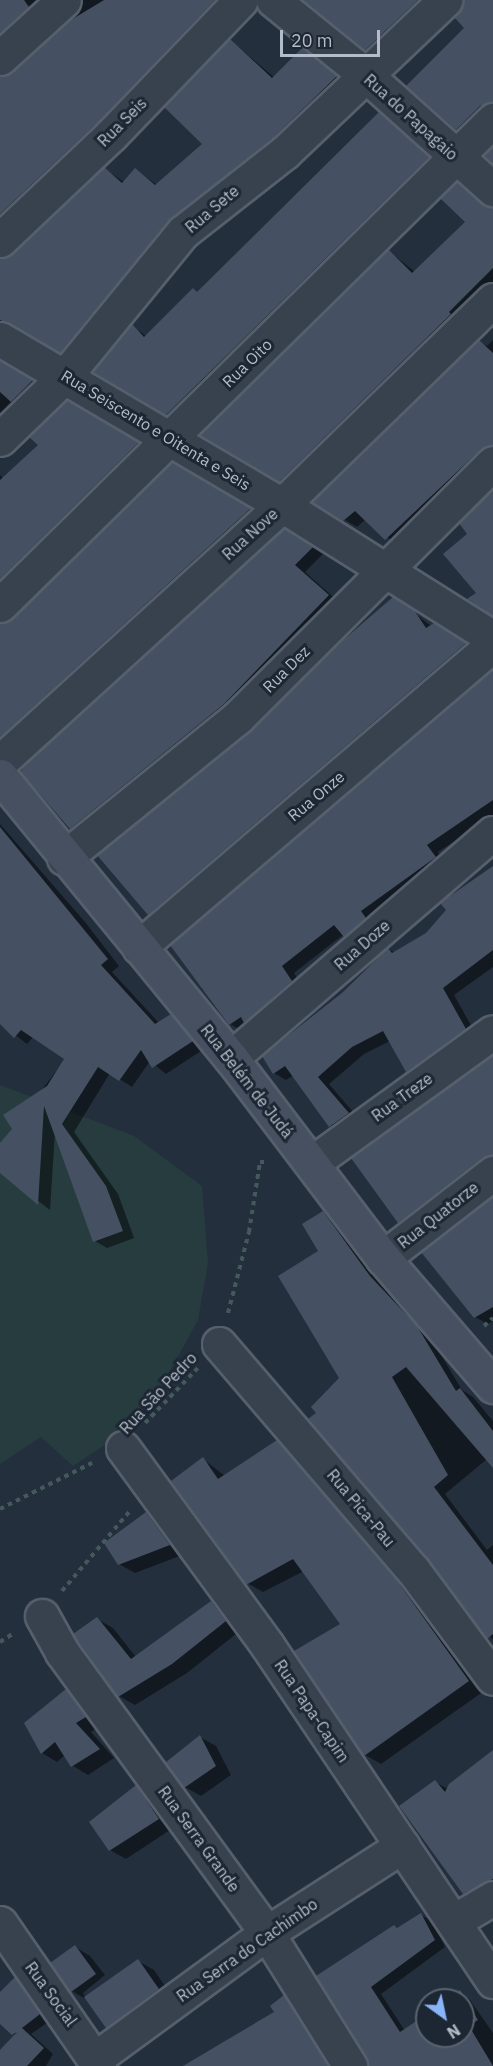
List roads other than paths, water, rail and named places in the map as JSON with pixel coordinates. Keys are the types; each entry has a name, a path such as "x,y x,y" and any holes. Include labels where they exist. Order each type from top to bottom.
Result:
{"street":[{"path":"0,58 64,0"},
{"name":"Rua Seis","path":"0,240 111,135 241,0"},
{"name":"Rua do Papagaio","path":"273,0 368,76 456,158 493,189"},
{"name":"Rua Sete","path":"0,439 65,376 183,232 285,152 446,0"},
{"name":"Rua Oito","path":"0,605 493,120"},
{"name":"Rua Nove","path":"0,762 282,505 493,300"},
{"name":"Rua Seiscento e Oitenta e Seis","path":"0,339 282,505 493,638"},
{"name":"Rua Dez","path":"64,858 237,718 493,463"},
{"name":"Rua Onze","path":"139,947 493,645"},
{"name":"Rua Belém de Judá","path":"0,776 64,858 231,1058 382,1258 493,1386"},
{"name":"Rua Doze","path":"231,1058 493,833"},
{"name":"Rua Treze","path":"312,1163 493,1032"},
{"name":"Rua Quatorze","path":"382,1258 493,1173"},
{"name":"Rua Pica-Pau","path":"219,1344 413,1570 493,1678"},
{"name":"Rua Papa-Capim","path":"123,1448 267,1645 493,1981"},
{"name":"Rua Serra Grande","path":"42,1616 62,1652 267,1933 350,2066"},
{"name":"Rua Serra do Cachimbo","path":"98,2062 267,1933 402,1846"},
{"path":"454,1921 493,1898"},
{"name":"Rua Social","path":"0,1923 98,2062"}]}
